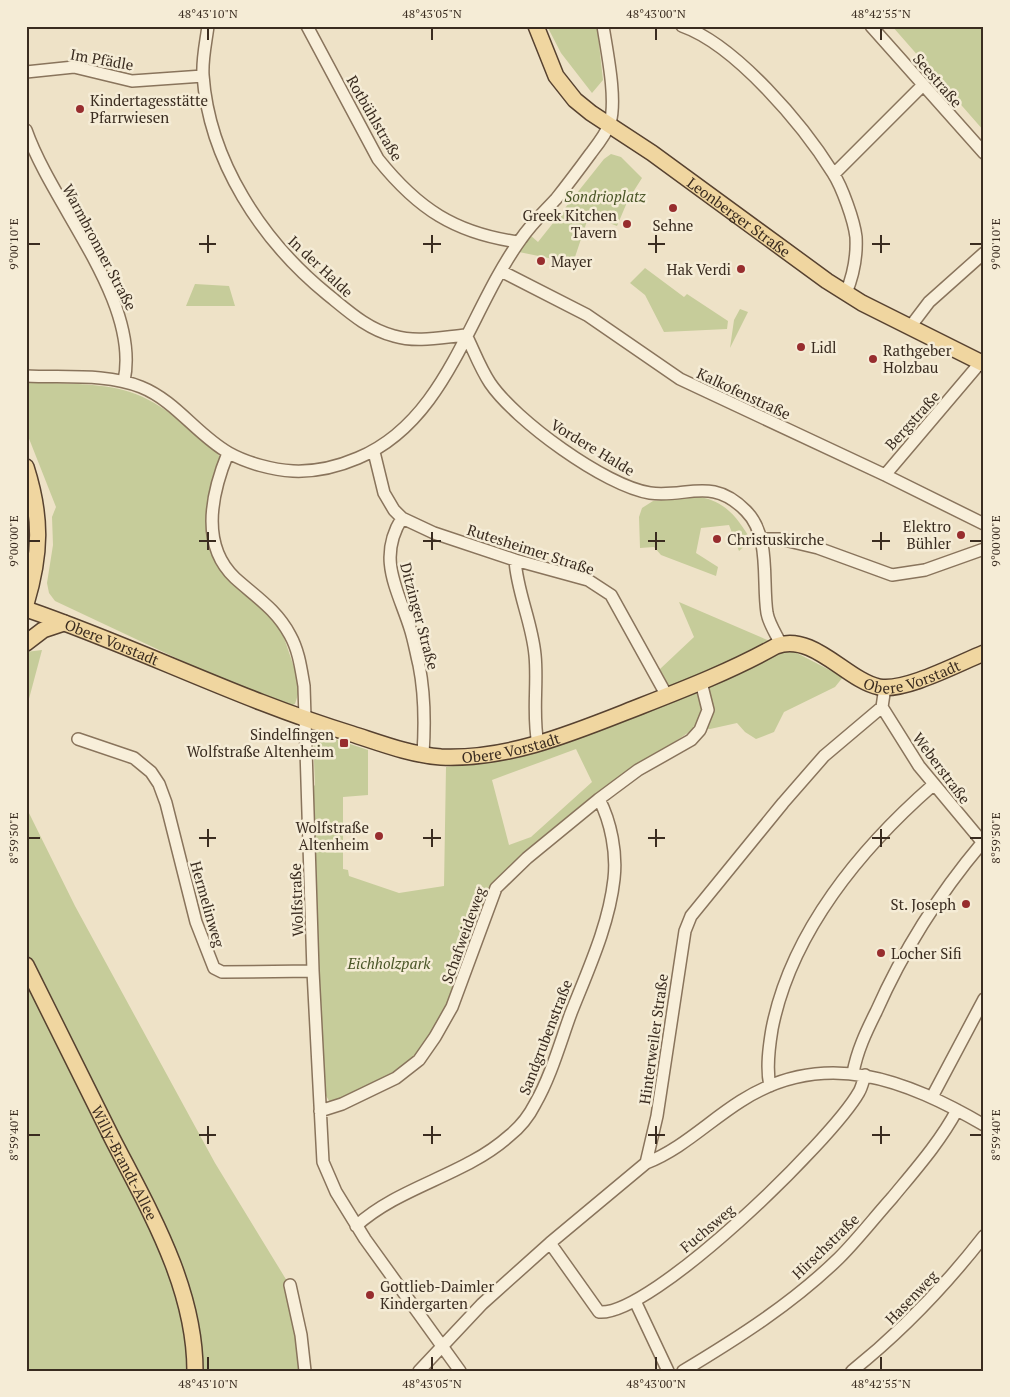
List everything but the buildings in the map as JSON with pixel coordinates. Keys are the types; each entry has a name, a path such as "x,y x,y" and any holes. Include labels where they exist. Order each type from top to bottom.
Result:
{"main road":[{"name":"Leonberger Straße","path":"536,26 550,63 564,87 575,100 846,293 982,363"},
{"path":"26,467 33,489 39,528 37,559 26,604"},
{"name":"Obere Vorstadt","path":"26,610 132,649 238,695 305,719 423,754 439,756 484,756 509,752 538,744 667,696 781,644 793,642 801,644 867,682 885,687 906,685 984,652"},
{"path":"26,643 43,630 64,623"},
{"name":"Willy-Brandt-Allee","path":"26,965 139,1191 172,1262 184,1294 190,1323 195,1371"}],"street":[{"name":"In der Halde","path":"208,26 203,76 213,124 232,177 246,202 284,253 318,286 369,326 404,338 466,336"},
{"name":"Rotbühlstraße","path":"307,26 378,159 393,178 414,197 453,225 489,238 518,242"},
{"path":"26,376 124,381 161,397 228,453 248,461 291,471 314,471 335,467 374,452 405,428 427,403 518,242 582,166 609,125 613,107 603,26"},
{"path":"682,26 711,42 747,70 795,123 834,174 856,236 854,269 846,293"},
{"name":"Seestraße","path":"871,26 984,153"},
{"name":"Im Pfädle","path":"26,72 74,67 132,81 203,76"},
{"path":"834,174 923,85"},
{"name":"Warmbronner Straße","path":"26,130 44,172 119,312 127,344 128,358 124,381"},
{"path":"910,327 929,302 984,253"},
{"name":"Kalkofenstraße","path":"501,271 586,315 680,380 886,475 984,524"},
{"name":"Vordere Halde","path":"466,336 489,382 522,419 547,438 623,484 652,493 701,490 725,496 747,512 760,538 767,614 781,644"},
{"name":"Bergstraße","path":"886,475 982,363"},
{"name":"Rutesheimer Straße","path":"374,452 384,493 394,510 402,518 434,533 515,560 588,580 611,595 667,696"},
{"name":"Wolfstraße","path":"228,453 217,480 213,497 211,519 213,536 219,553 234,577 268,604 292,637 298,653 304,686 314,971 324,1162 336,1192 356,1226 460,1371"},
{"name":"Ditzinger Straße","path":"402,518 390,544 390,568 410,630 419,667 424,700 423,754"},
{"path":"760,538 780,539 818,548 892,575 925,570 984,549"},
{"path":"515,560 516,578 530,621 535,654 538,744"},
{"name":"Schafweideweg","path":"320,1111 342,1104 388,1083 419,1060 436,1037 452,1007 496,888 527,858 599,799 638,770 681,747 700,730 708,710 701,682"},
{"path":"882,707 885,687"},
{"name":"Weberstraße","path":"882,707 933,784 983,844"},
{"name":"Hinterweiler Straße","path":"646,1162 657,1116 685,932 691,916 746,846 824,756 882,707"},
{"name":"Hermelinweg","path":"78,739 134,758 151,772 159,784 196,922 214,968 222,972 314,971"},
{"path":"770,1086 768,1065 775,1012 783,986 796,956 818,918 863,856 903,811 933,784"},
{"name":"Sandgrubenstraße","path":"356,1226 368,1214 476,1161 509,1136 535,1105 602,932 611,899 615,871 612,841 604,810 599,799"},
{"path":"853,1073 859,1049 886,989 918,930 983,844"},
{"path":"932,1097 984,999"},
{"path":"419,1371 442,1344 550,1243 646,1162 664,1155 740,1101 770,1086 809,1074 865,1074 898,1083 932,1097 984,1125"},
{"name":"Fuchsweg","path":"550,1243 600,1312 612,1311 635,1301 718,1239 782,1184 836,1122 859,1092 865,1074"},
{"name":"Hirschstraße","path":"683,1371 732,1341 784,1305 839,1258 915,1171 942,1135 956,1110"},
{"name":"Hasenweg","path":"852,1371 898,1333 945,1283 984,1236"},
{"path":"290,1285 299,1327 305,1371"},
{"path":"635,1301 668,1371"}],"green space":[{"path":"547,26 597,26 603,80 592,93 561,53"},
{"path":"892,26 984,26 984,131"},
{"name":"Sondrioplatz","path":"611,154 621,157 642,178 628,200 617,226 589,215 573,263 519,252 530,235 538,242 604,159"},
{"path":"645,268 684,297 687,294 728,321 727,329 664,332 645,295 630,283"},
{"path":"195,284 229,286 235,306 186,306"},
{"path":"740,309 748,312 730,348 734,320"},
{"path":"26,382 79,384 130,392 154,403 175,417 221,458 208,497 206,516 208,537 282,632 296,673 299,691 295,704 290,706 225,681 55,601 49,593 47,583 53,545 52,517 56,507 26,431"},
{"path":"700,497 718,503 731,512 751,540 739,551 729,525 701,528 696,553 718,567 716,576 661,555 654,547 640,548 639,517 642,508 653,501"},
{"name":"Eichholzpark","path":"679,602 793,651 843,677 835,687 784,712 774,732 756,739 745,732 737,723 710,729 695,728 599,793 491,885 450,1000 417,1055 379,1082 331,1104 322,1089 311,789 315,785 313,736 320,734 368,750 368,795 343,797 343,869 348,870 349,876 399,893 444,886 446,767 512,758 596,731 670,703 660,669 694,637","holes":["576,749 592,782 531,837 509,845 492,780"]},
{"path":"42,650 26,710 26,652"},
{"path":"26,807 75,906 215,1163 287,1281 300,1371 26,1371"}],"place":[{"name":"Kindertagesstätte Pfarrwiesen","path":"80,109"},
{"name":"Sehne","path":"673,208"},
{"name":"Greek Kitchen Tavern","path":"627,224"},
{"name":"Mayer","path":"541,261"},
{"name":"Hak Verdi","path":"741,269"},
{"name":"Lidl","path":"801,347"},
{"name":"Rathgeber Holzbau","path":"873,359"},
{"name":"Elektro Bühler","path":"961,535"},
{"name":"Christuskirche","path":"717,539"},
{"name":"Sindelfingen Wolfstraße Altenheim","path":"344,743"},
{"name":"Wolfstraße Altenheim","path":"379,836"},
{"name":"St. Joseph","path":"966,904"},
{"name":"Locher Sifi","path":"881,953"},
{"name":"Gottlieb-Daimler Kindergarten","path":"370,1295"}]}
